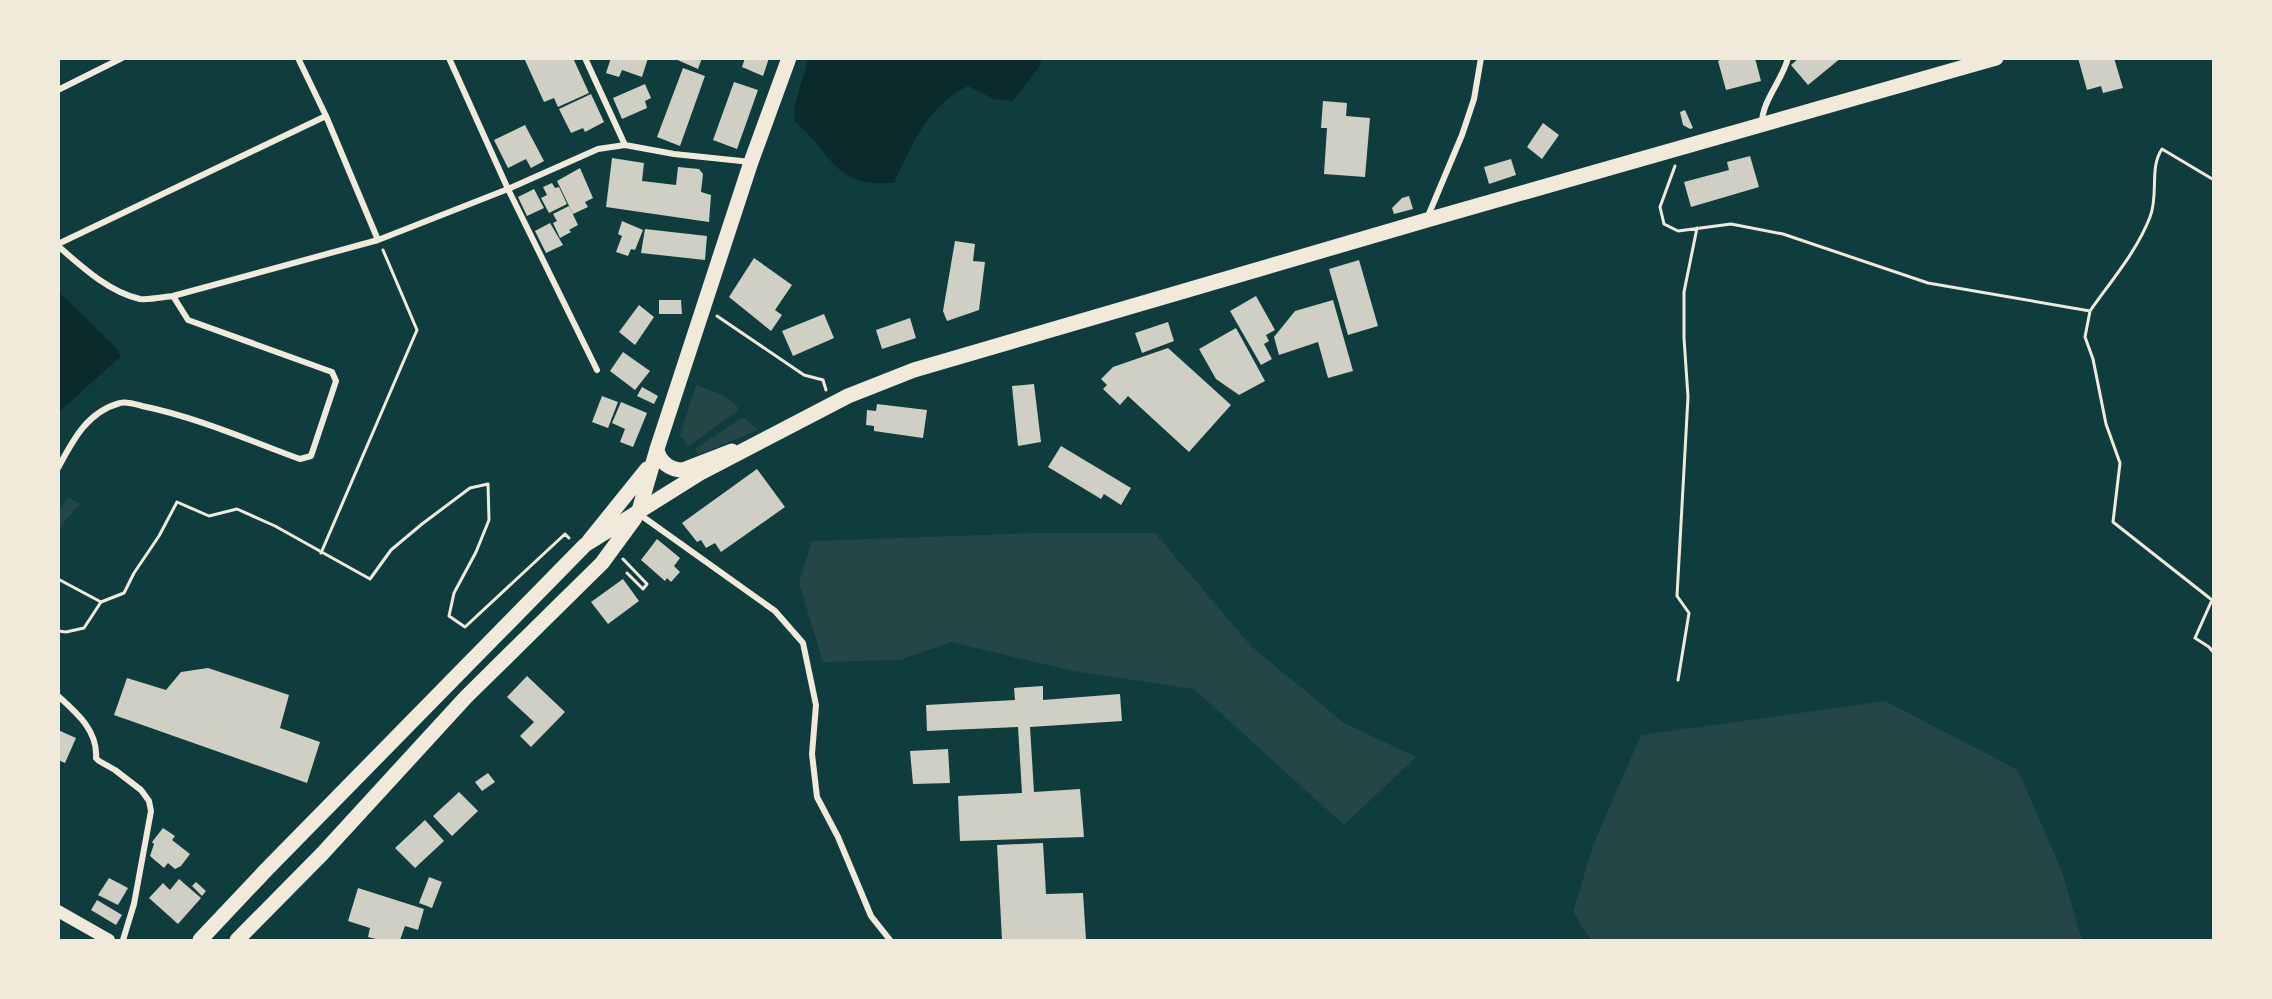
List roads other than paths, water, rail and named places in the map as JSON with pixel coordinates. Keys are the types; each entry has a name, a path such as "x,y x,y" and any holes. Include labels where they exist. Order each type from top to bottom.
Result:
{"main road":[{"path":"237,940 322,854 466,697 602,563 638,514 655,454 789,58"},
{"path":"585,546 702,472 848,396 914,370 1427,220 1996,58"},
{"path":"655,454 662,462 675,470 683,470 763,440"},
{"path":"200,940 585,546 624,499 655,454"},
{"path":"58,910 109,940"}],"street":[{"path":"58,90 122,58"},
{"path":"298,58 326,116 378,240"},
{"path":"448,58 508,189 597,370"},
{"path":"585,58 624,145"},
{"path":"1427,220 1462,135 1474,99 1481,58"},
{"path":"1762,126 1762,112 1784,73 1788,58"},
{"path":"326,116 58,245 82,267 114,289 142,299 173,296 378,240 508,189 598,149 624,145 674,154 752,162"},
{"path":"58,468 86,422 102,410 122,402 172,412 300,459 310,456 336,381 332,372 188,320 173,296"},
{"path":"638,514 775,611 803,643 816,705 812,754 817,798 838,837 871,916 890,940"},
{"path":"58,696 86,722 97,749 96,758 130,780 141,789 149,801 151,811 142,862 123,940"}]}
